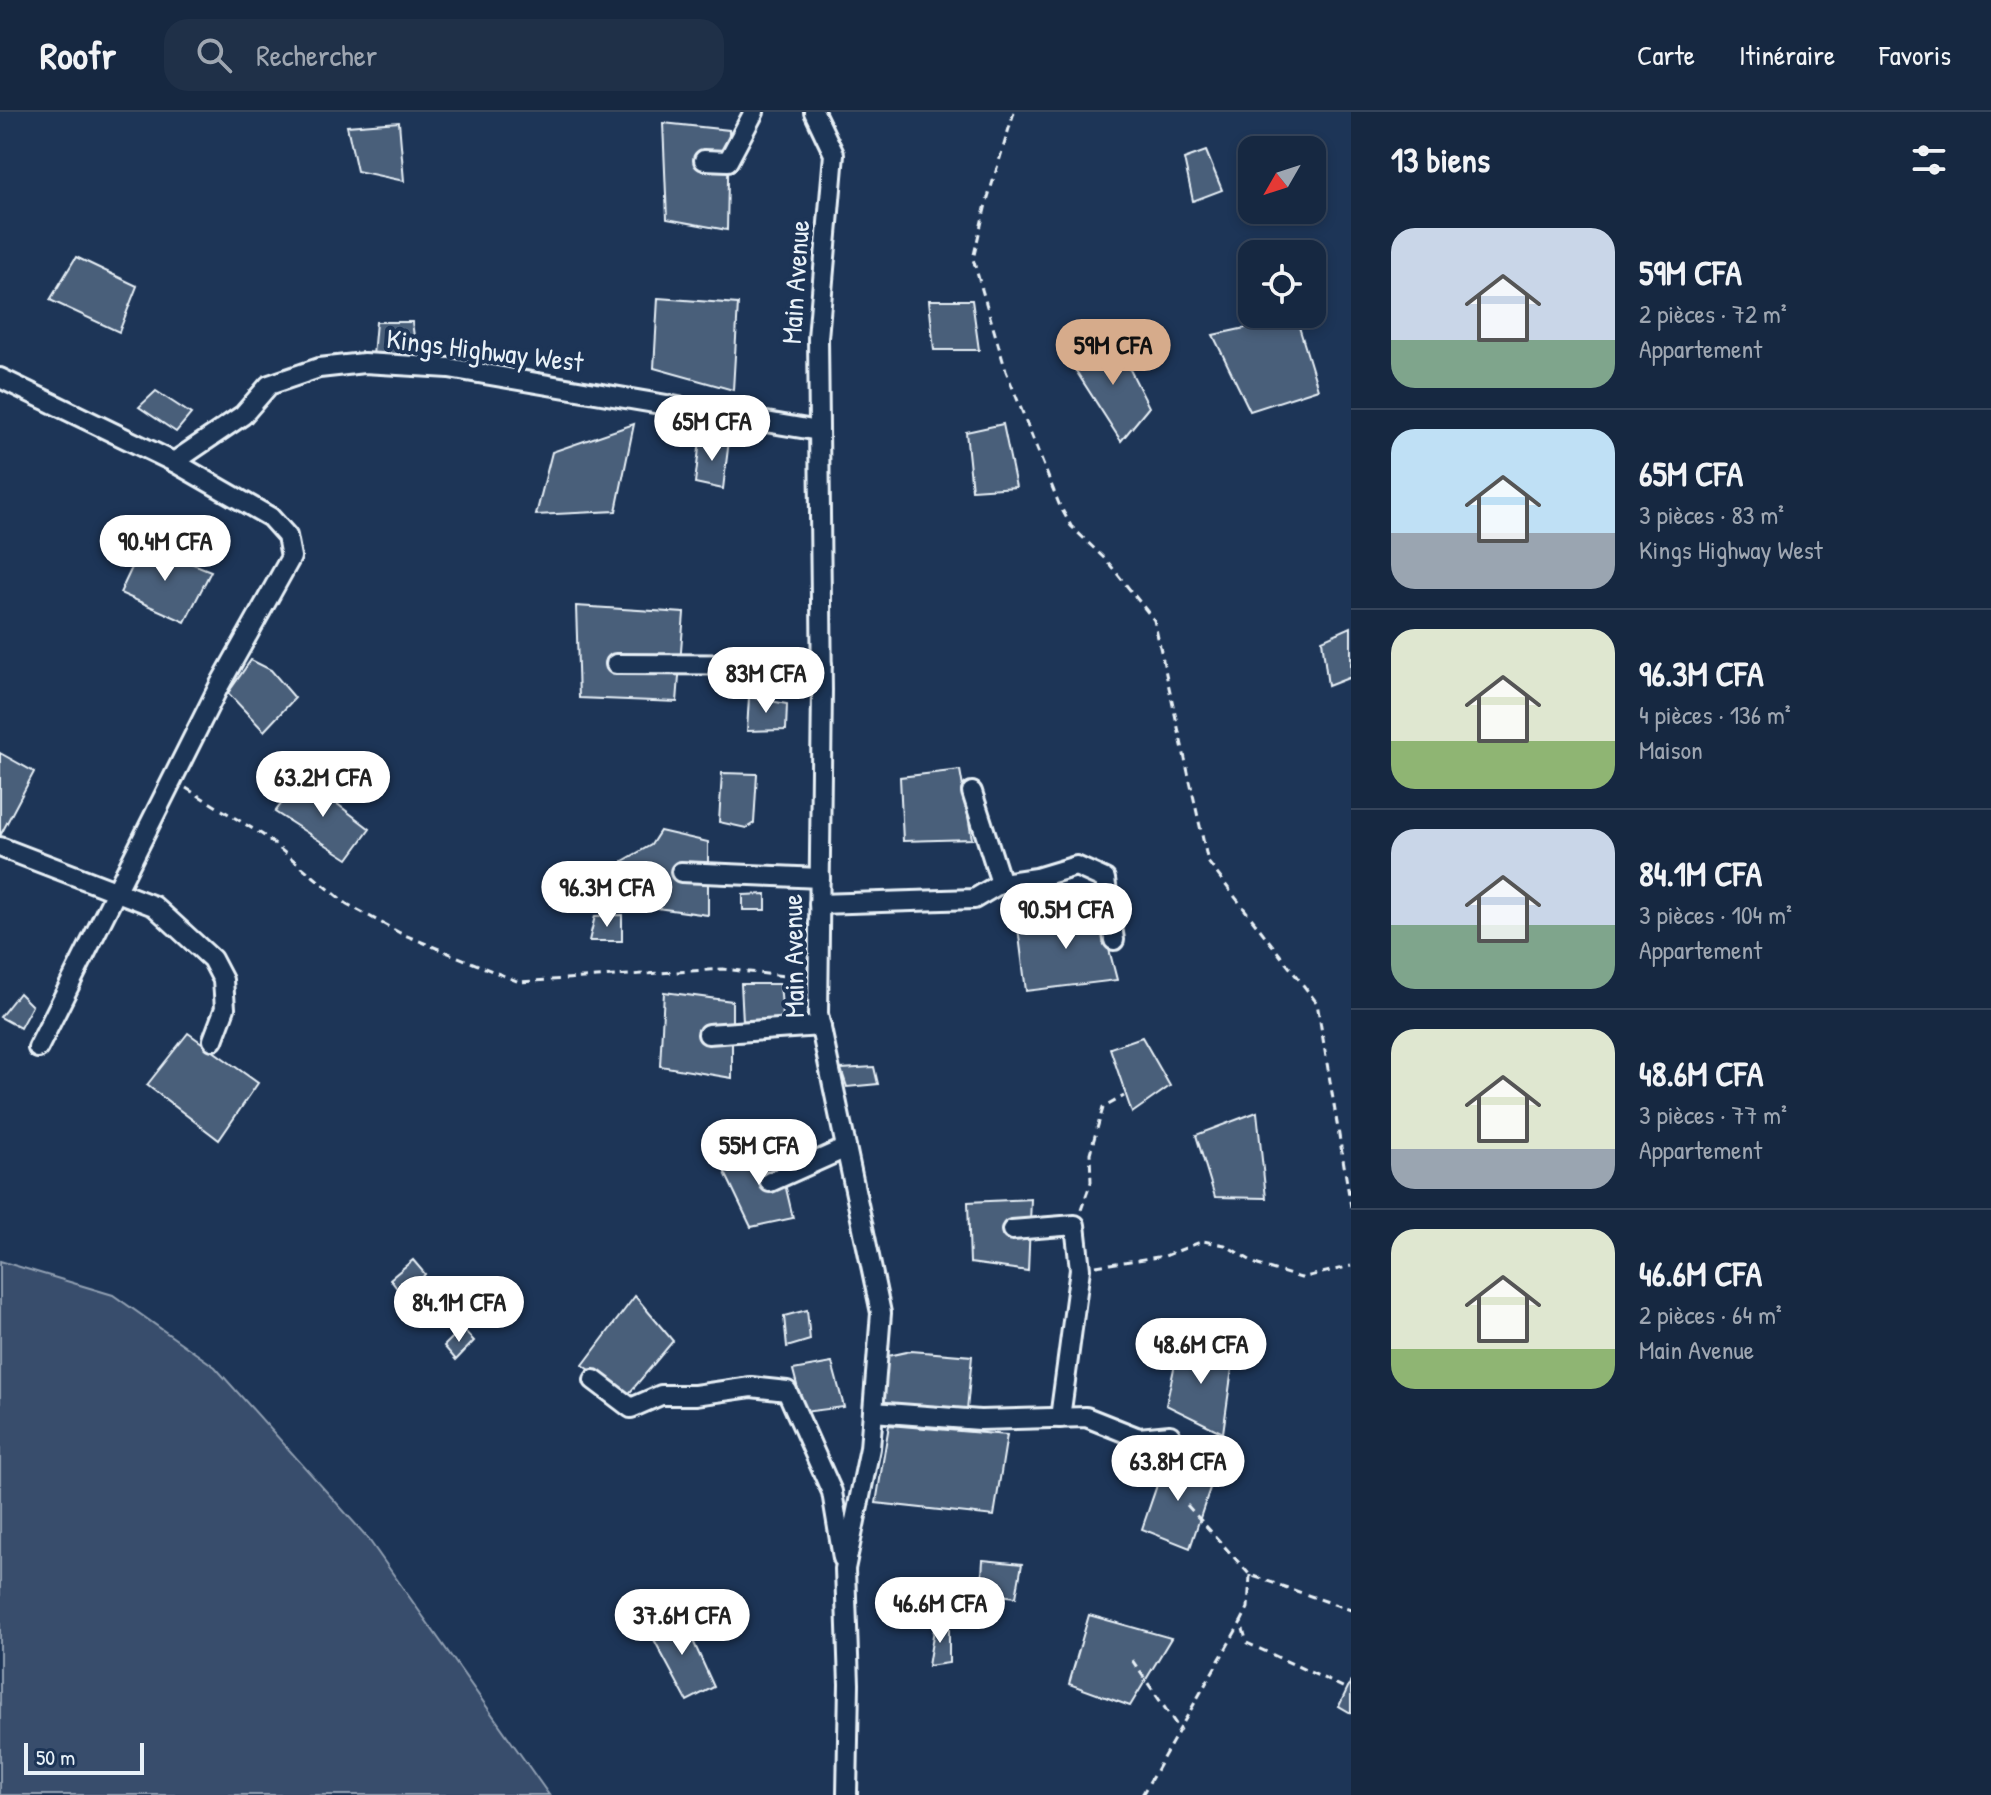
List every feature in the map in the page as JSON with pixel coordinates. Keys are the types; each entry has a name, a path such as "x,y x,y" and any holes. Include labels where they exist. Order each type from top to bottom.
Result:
{"street":[{"path":"704,160 728,161 754,112"},
{"name":"Main Avenue","path":"814,112 834,154 818,338 822,665 821,1026 881,1313 870,1448 845,1569 849,1684 847,1795"},
{"name":"Kings Highway West","path":"174,462 243,415 269,385 319,368 364,363 449,368 819,431"},
{"path":"0,378 174,462 270,517 290,542 291,557 286,573 219,686 115,888 38,1048"},
{"path":"616,664 822,665"},
{"path":"972,792 1001,883"},
{"path":"0,847 63,874 115,888 154,906 212,959 223,980 225,1008 213,1040"},
{"path":"819,904 974,899 1001,883 1036,878 1076,866 1105,879 1114,940"},
{"path":"681,872 820,878"},
{"path":"708,1034 821,1026"},
{"path":"770,1182 846,1148"},
{"path":"1012,1230 1075,1225 1080,1269 1060,1418"},
{"path":"594,1380 631,1408 661,1395 695,1395 751,1387 787,1391 832,1492 845,1569"},
{"path":"873,1412 980,1420 1086,1417 1139,1438 1170,1435"}],"path":[{"path":"1014,112 990,189 973,259 1006,371 1059,504 1071,526 1107,561 1154,620 1208,862 1317,1003 1351,1207"},
{"path":"173,779 263,835 347,904 400,933 519,982 723,969 819,980"},
{"path":"1075,1225 1091,1182 1090,1153 1103,1108 1124,1096"},
{"path":"1080,1269 1165,1256 1203,1241 1225,1245 1258,1265 1301,1278 1351,1266"},
{"path":"1187,1505 1250,1575 1351,1610"},
{"path":"1142,1795 1248,1608 1250,1575"},
{"path":"1241,1622 1247,1643 1347,1689"},
{"path":"1132,1660 1180,1730"}],"shaded area":[{"path":"0,1261 113,1295 215,1367 367,1537 549,1795 0,1795"}],"building":[{"path":"399,122 404,181 357,171 347,126"},
{"path":"663,123 729,130 727,230 667,219"},
{"path":"1206,151 1222,190 1193,201 1184,159"},
{"path":"76,257 137,286 119,332 50,300"},
{"path":"658,298 738,304 733,390 654,368"},
{"path":"929,300 972,300 979,350 934,350"},
{"path":"376,322 412,322 417,357 373,356"},
{"path":"1245,328 1299,328 1318,389 1250,411 1213,335"},
{"path":"1114,338 1149,407 1121,441 1071,363"},
{"path":"156,391 191,414 176,432 139,407"},
{"path":"634,424 616,511 536,515 552,452"},
{"path":"1003,424 1016,487 972,490 966,432"},
{"path":"700,440 729,440 723,489 695,483"},
{"path":"143,544 211,571 185,622 120,593"},
{"path":"576,606 684,613 677,702 579,698"},
{"path":"1351,627 1351,677 1328,686 1322,640"},
{"path":"251,660 271,670 295,698 264,731 228,693"},
{"path":"749,697 787,704 786,730 747,731"},
{"path":"0,753 34,772 0,836"},
{"path":"960,770 972,839 903,841 900,777"},
{"path":"722,773 757,774 754,823 746,828 719,822"},
{"path":"302,777 370,829 348,859 275,812"},
{"path":"660,831 708,842 708,915 657,908 628,889 623,861 651,845"},
{"path":"766,894 766,910 743,910 743,895"},
{"path":"1097,903 1117,980 1026,991 1018,928"},
{"path":"622,915 622,941 589,941 595,916"},
{"path":"741,984 780,984 783,1018 743,1022"},
{"path":"664,992 732,1001 732,1078 660,1066"},
{"path":"19,993 32,1006 20,1028 0,1017"},
{"path":"188,1033 258,1083 219,1140 147,1085"},
{"path":"1142,1037 1170,1086 1132,1113 1110,1048"},
{"path":"874,1067 878,1084 847,1087 841,1069"},
{"path":"1257,1112 1266,1198 1215,1197 1196,1135"},
{"path":"777,1150 793,1218 751,1227 719,1160"},
{"path":"1031,1199 1028,1271 970,1263 968,1202"},
{"path":"413,1260 425,1274 405,1299 390,1279"},
{"path":"635,1296 673,1341 627,1396 583,1365"},
{"path":"807,1310 810,1340 787,1347 784,1316"},
{"path":"462,1328 474,1341 456,1360 444,1346"},
{"path":"1180,1341 1233,1362 1223,1433 1166,1405"},
{"path":"911,1351 972,1356 967,1410 879,1405 883,1357"},
{"path":"832,1363 844,1407 804,1412 793,1370"},
{"path":"889,1425 1007,1435 994,1516 876,1503"},
{"path":"1166,1459 1214,1476 1190,1548 1142,1529"},
{"path":"983,1560 1022,1564 1016,1597 981,1593"},
{"path":"680,1612 714,1687 687,1701 650,1632"},
{"path":"1089,1615 1171,1638 1130,1706 1069,1684"},
{"path":"935,1623 949,1624 949,1663 928,1666"},
{"path":"1351,1681 1351,1713 1339,1706"}]}
